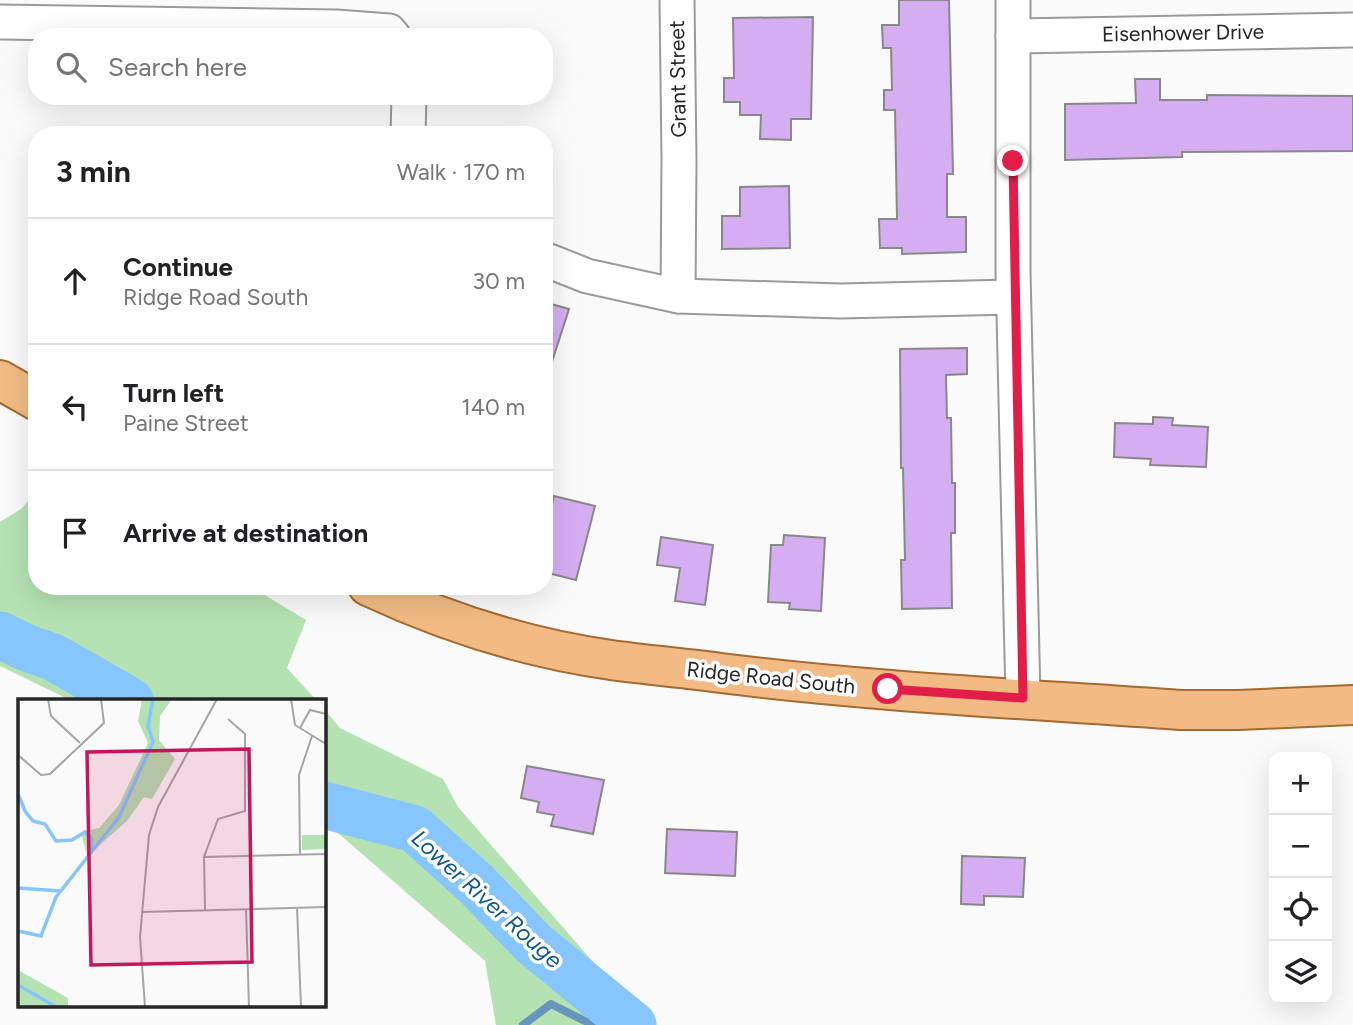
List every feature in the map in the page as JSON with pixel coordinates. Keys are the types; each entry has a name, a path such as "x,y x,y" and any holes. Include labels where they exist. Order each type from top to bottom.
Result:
{"main road":[{"path":"0,380 28,396"},
{"name":"Ridge Road South","path":"387,595 466,626 534,645 609,660 797,682 1181,709 1238,710 1353,705"}],"street":[{"name":"Grant Street","path":"677,0 680,159 678,296"},
{"path":"1013,0 1013,296 1023,698"},
{"path":"0,22 349,28"},
{"name":"Eisenhower Drive","path":"1013,36 1353,30"},
{"path":"408,126 409,105"},
{"path":"553,263 587,276 678,296 839,301 1013,296"}],"green space":[{"path":"28,501 28,595 265,595 306,620 287,668 315,699 68,699 0,666 0,522 21,509"},
{"path":"326,711 340,728 443,779 458,807 648,1025 496,1025 485,961 338,833 326,826"}],"building":[{"path":"899,0 949,0 953,174 947,174 947,217 966,217 966,252 902,254 902,248 880,248 879,219 897,219 895,110 884,110 884,90 892,90 891,48 883,48 882,25 899,25"},
{"path":"813,17 811,119 791,119 791,140 760,139 761,115 740,115 740,102 724,102 724,78 734,78 733,18"},
{"path":"1135,79 1160,79 1160,100 1207,100 1207,95 1353,96 1353,151 1182,152 1182,157 1065,160 1065,104 1136,103"},
{"path":"789,186 790,248 722,249 722,216 740,216 740,187"},
{"path":"553,305 569,309 553,359"},
{"path":"967,348 967,374 946,375 947,418 951,418 952,483 955,483 955,533 951,533 952,608 902,609 901,560 905,560 900,349"},
{"path":"1153,417 1173,418 1172,425 1208,427 1206,467 1150,465 1151,459 1114,457 1115,423 1153,424"},
{"path":"554,496 595,506 576,580 553,574"},
{"path":"784,535 825,538 821,611 789,609 790,603 768,602 771,545 783,545"},
{"path":"661,537 713,545 705,605 675,601 680,568 657,565"},
{"path":"527,766 604,780 593,834 551,826 554,815 537,812 539,802 521,798"},
{"path":"667,829 737,832 735,876 665,873"},
{"path":"962,856 1025,858 1023,897 984,896 984,905 961,904"}],"waterway":[{"name":"Lower River Rouge","path":"0,635 53,657 126,699"},
{"name":"Lower River Rouge","path":"326,806 415,829 477,885 534,944 633,1025"},
{"path":"523,1025 551,1004 591,1024 610,1021 616,1013"}],"route":[{"path":"888,689 1023,698 1013,296 1013,161"}]}
